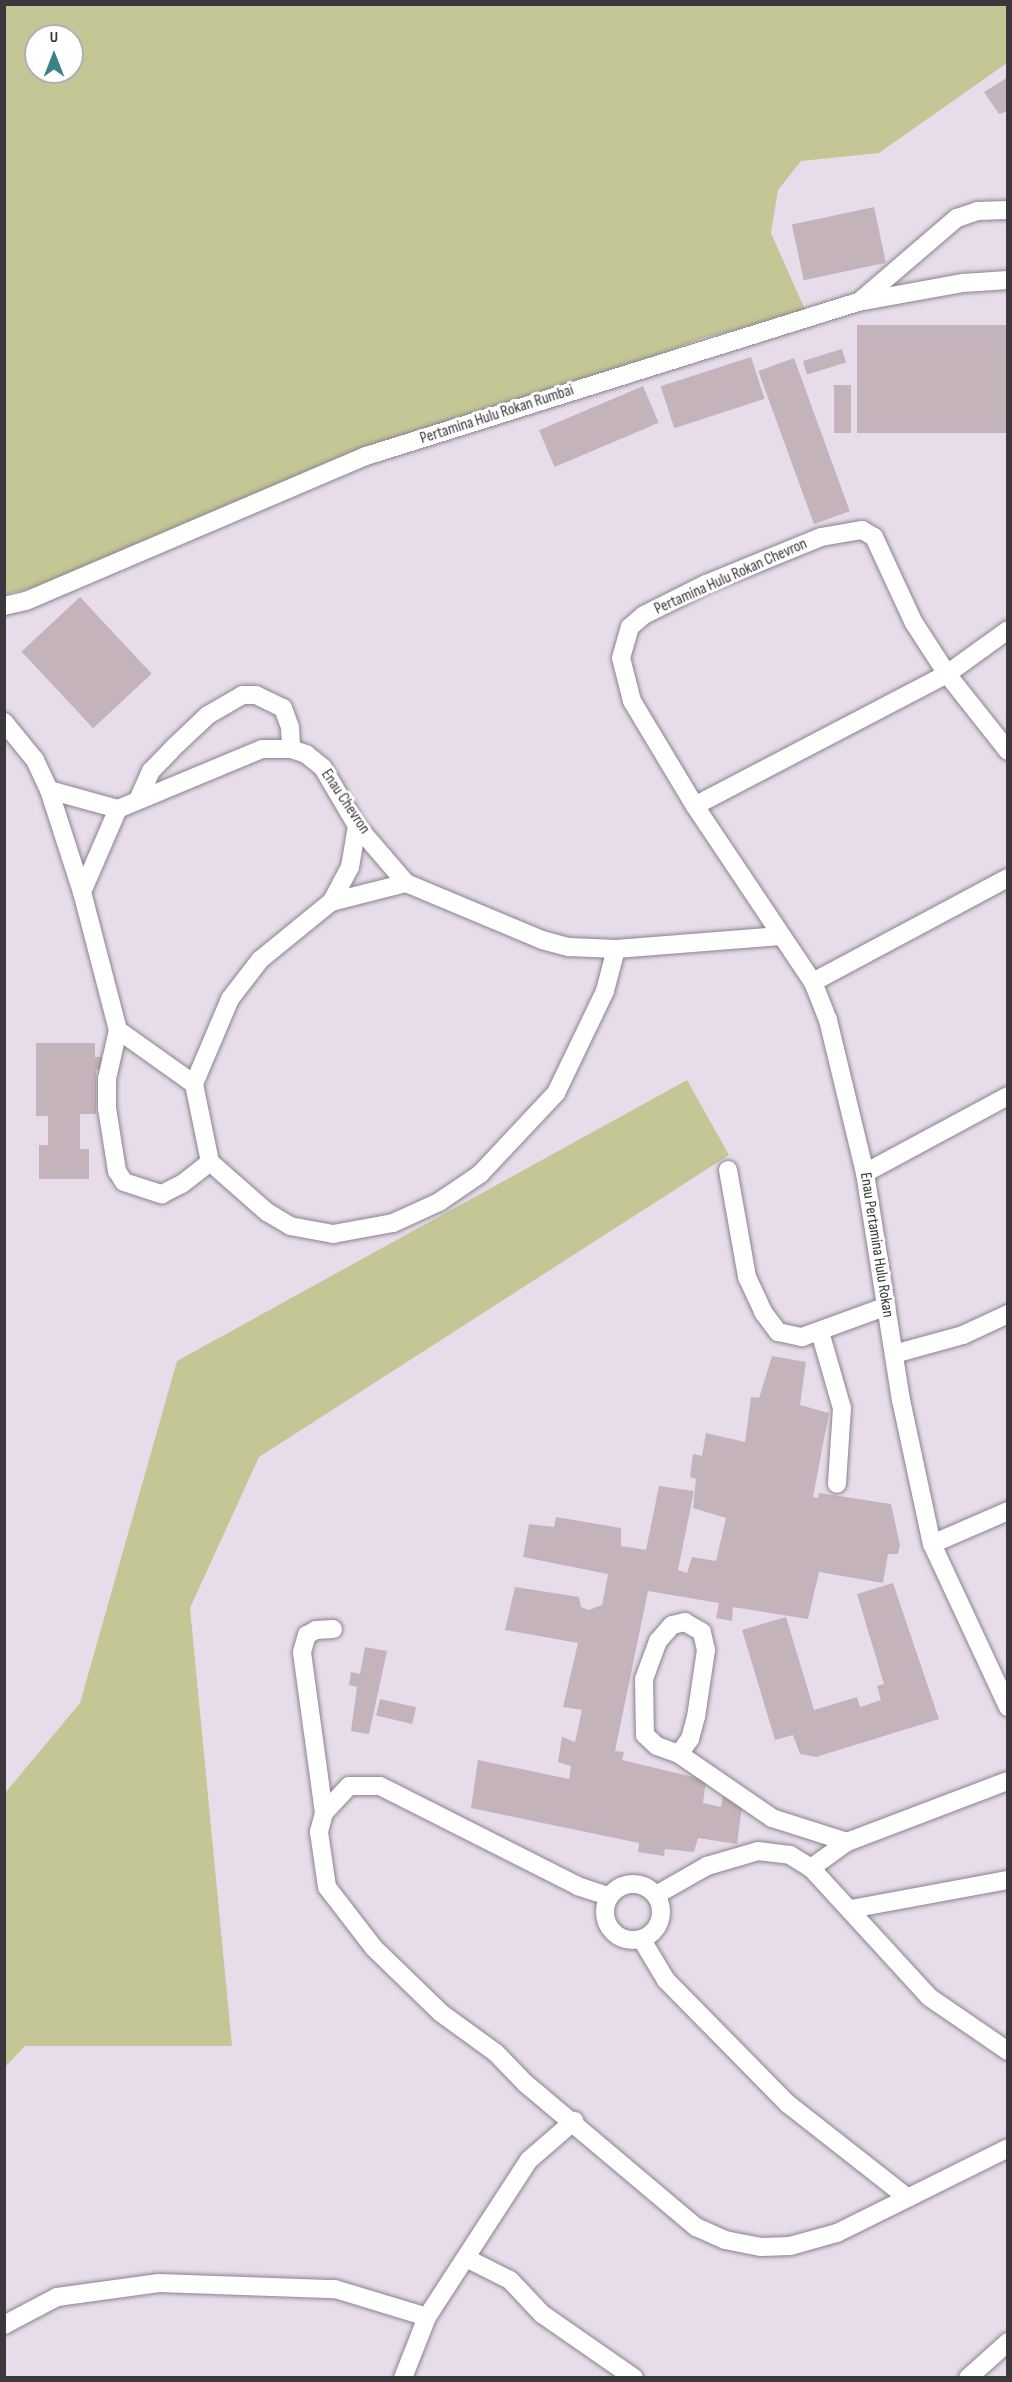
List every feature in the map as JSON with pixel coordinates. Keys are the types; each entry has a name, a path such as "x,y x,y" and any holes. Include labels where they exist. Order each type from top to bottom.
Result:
{"street":[{"path":"858,302 957,218 976,211 1008,210"},
{"name":"Pertamina Hulu Rokan Rumbai","path":"4,606 26,601 366,456 858,302 963,283 1008,280"},
{"name":"Pertamina Hulu Rokan Chevron","path":"695,806 644,723 622,673 623,641 630,627 644,615 706,584 821,537 862,530 874,537 914,623 947,674 1008,751"},
{"path":"695,806 947,674 1008,630"},
{"path":"49,790 118,809 262,749 291,749 290,727 283,708 256,695 242,695 208,715 151,771 138,800"},
{"path":"4,722 35,760 49,790 82,892 118,1030 107,1079 107,1108 117,1171 124,1182 162,1194 182,1184 210,1162"},
{"name":"Enau Chevron","path":"291,749 322,768 357,826 406,883 542,940 570,947 616,949 780,936"},
{"name":"Enau Pertamina Hulu Rokan","path":"695,806 813,982 839,1059 865,1173 894,1354 933,1544 1008,1707"},
{"path":"82,892 118,809"},
{"path":"357,826 350,867 331,902 261,960 230,999 194,1084 210,1162 267,1212 290,1226 333,1234 393,1223 439,1202 480,1174 556,1093 605,992 616,949"},
{"path":"813,982 1008,878"},
{"path":"331,902 406,883"},
{"path":"118,1030 194,1084"},
{"path":"865,1173 1008,1096"},
{"path":"728,1170 747,1277 763,1311 778,1332 802,1337 886,1306"},
{"path":"894,1354 963,1335 1008,1314"},
{"path":"820,1332 842,1408 837,1484"},
{"path":"933,1544 1008,1511"},
{"path":"679,1754 693,1728 706,1650 702,1632 685,1622 672,1626 658,1641 644,1679 642,1704 645,1735 657,1746 679,1754 772,1818 847,1842"},
{"path":"333,1629 316,1630 308,1635 302,1652 324,1813 319,1832 327,1887 374,1948 441,2013 496,2054 525,2083 574,2121 696,2227 725,2240 761,2247 790,2246 837,2233 1008,2148"},
{"path":"811,1868 847,1842 1008,1781"},
{"path":"324,1813 349,1786 380,1786 578,1886 608,1896"},
{"path":"656,1895 707,1866 758,1851 790,1855 811,1868 929,1997 1008,2050"},
{"path":"850,1909 1008,1880"},
{"path":"641,1884 656,1895 662,1912 657,1929 642,1940 628,1941 610,1929 604,1910 608,1896 623,1885 641,1884"},
{"path":"642,1940 666,1980 788,2104 908,2198"},
{"path":"403,2378 427,2317 529,2160 574,2121"},
{"path":"466,2258 510,2280 543,2314 634,2378"},
{"path":"4,2325 57,2296 159,2283 335,2289 427,2317"},
{"path":"968,2378 1008,2342"}],"green space":[{"path":"4,5 1007,5 1007,63 879,153 801,161 778,190 771,233 806,312 703,338 32,588 5,594"},
{"path":"687,1080 729,1155 259,1457 190,1608 232,2046 25,2046 5,2067 5,1793 80,1703 177,1361"}],"building":[{"path":"1008,77 1008,111 999,114 984,92"},
{"path":"874,207 886,263 804,280 792,224"},
{"path":"857,325 1008,325 1008,433 857,433"},
{"path":"842,349 846,362 807,374 803,361"},
{"path":"751,357 765,399 674,428 661,386"},
{"path":"794,358 850,511 814,524 758,371"},
{"path":"834,385 851,385 851,433 834,433"},
{"path":"643,386 659,423 555,467 539,430"},
{"path":"80,597 152,674 93,728 21,652"},
{"path":"36,1043 95,1043 95,1057 102,1057 102,1068 96,1070 96,1114 80,1114 80,1149 89,1149 89,1179 39,1179 39,1145 48,1145 48,1116 36,1116"},
{"path":"772,1356 806,1362 800,1405 829,1413 813,1497 818,1498 819,1493 891,1504 900,1545 898,1554 888,1554 883,1583 819,1572 808,1619 733,1607 732,1621 716,1618 719,1603 648,1591 615,1751 624,1752 622,1760 706,1780 703,1803 721,1807 723,1795 743,1800 737,1844 698,1838 694,1852 665,1849 664,1856 638,1852 639,1843 471,1808 478,1760 569,1779 571,1766 558,1762 562,1737 575,1742 582,1710 563,1707 578,1643 505,1630 515,1587 579,1597 581,1607 589,1610 602,1605 608,1574 523,1557 529,1524 554,1527 556,1517 621,1528 621,1546 646,1550 659,1486 694,1491 678,1570 687,1573 692,1557 716,1561 726,1518 693,1508 696,1479 690,1477 693,1454 702,1456 706,1433 745,1442 751,1397 759,1398"},
{"path":"893,1583 939,1719 816,1757 800,1754 793,1735 775,1740 742,1630 786,1617 814,1710 857,1697 860,1707 881,1700 877,1686 884,1684 857,1594"},
{"path":"365,1647 387,1651 369,1734 351,1731 357,1687 349,1685 351,1672 360,1674"},
{"path":"380,1699 416,1707 412,1724 376,1716"}]}
